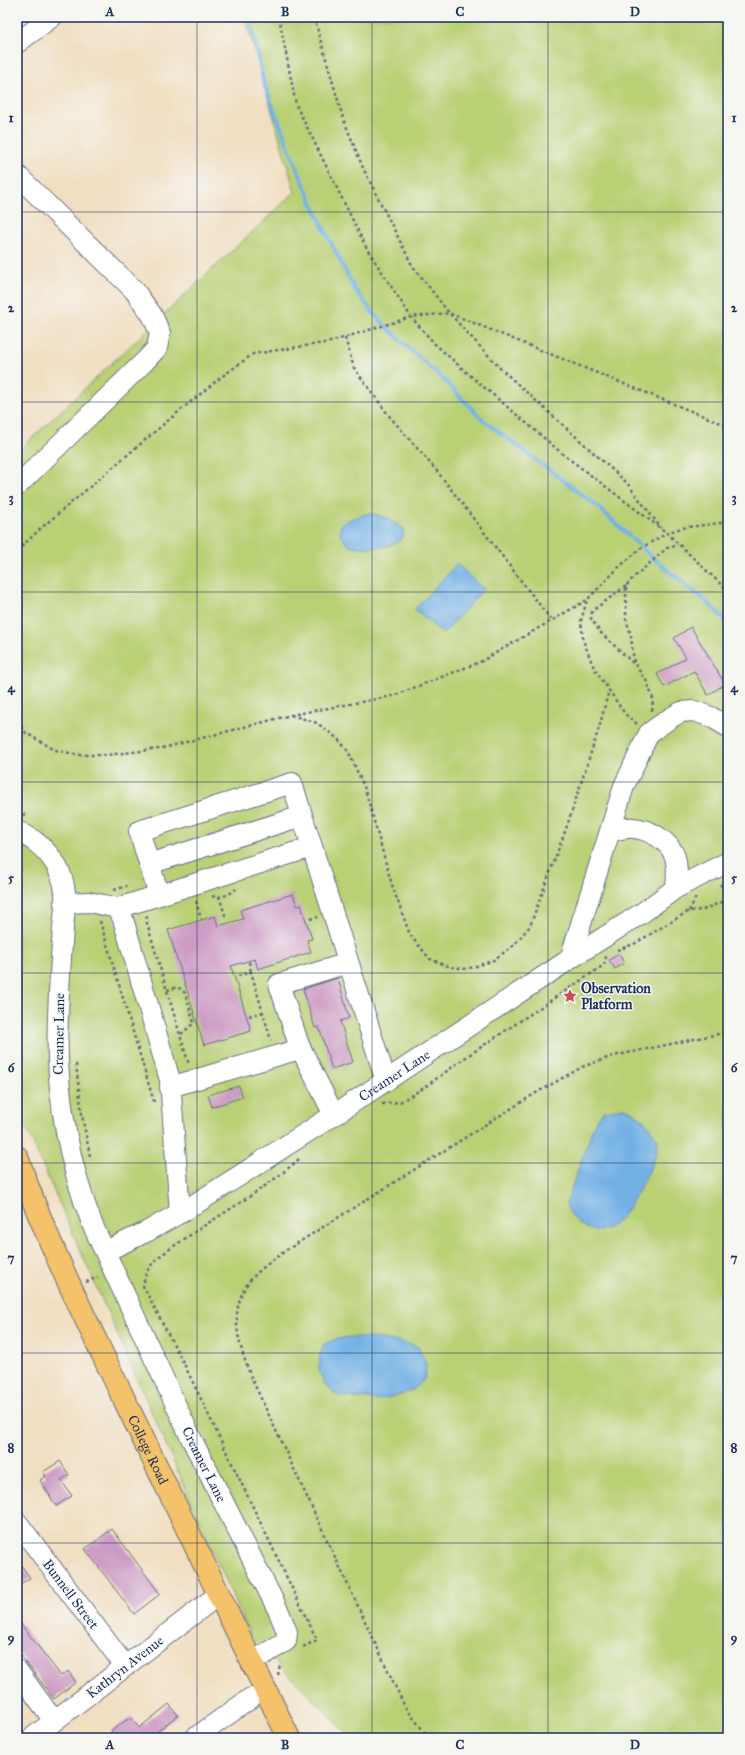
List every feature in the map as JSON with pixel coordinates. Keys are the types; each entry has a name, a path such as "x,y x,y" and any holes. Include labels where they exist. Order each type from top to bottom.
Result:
{"main road":[{"name":"College Road","path":"17,1157 31,1195 72,1290 218,1595 289,1738"}],"street":[{"path":"17,43 52,17"},
{"path":"17,175 134,290 152,315 160,333 157,348 145,361 17,486"},
{"path":"570,959 612,830 624,786 649,733 681,712 694,711 711,717 728,727"},
{"path":"151,903 149,864 139,831 292,783 386,1081"},
{"path":"149,864 302,816"},
{"name":"Creamer Lane","path":"22,824 26,835 41,846 51,856 59,870 65,892 57,1069 62,1107 75,1176 93,1226 106,1251 192,1440 279,1612 287,1632 286,1641 252,1662"},
{"path":"612,830 632,827 649,831 664,841 675,856 677,875 676,888"},
{"path":"64,903 89,902 118,908 151,903 212,887 312,847"},
{"name":"Creamer Lane","path":"106,1251 148,1231 180,1213 386,1081 642,913 676,888 728,862"},
{"path":"118,908 123,919 170,1080 180,1213"},
{"path":"334,1115 300,1049 279,984 348,963"},
{"path":"170,1087 300,1049"},
{"name":"Bunnell Street","path":"17,1522 125,1666"},
{"name":"Kathryn Avenue","path":"32,1738 218,1595"},
{"path":"17,1670 54,1721"},
{"path":"195,1738 251,1698"}],"path":[{"path":"279,17 296,105 367,249 411,317 435,344 564,455 667,533 728,591"},
{"path":"314,17 343,118 363,168 412,265 449,313 501,369 627,483 663,530"},
{"path":"17,550 177,413 220,378 253,354 330,342 411,317 449,313 728,426"},
{"path":"345,338 354,368 386,411 437,471 552,621"},
{"path":"17,722 26,733 55,750 79,755 106,755 159,750 291,715 393,696 480,662 552,621 587,600 618,568 641,548 667,533 681,528 728,522"},
{"path":"649,733 653,699 647,682 634,663 601,633 591,618 592,612 596,608 626,586 667,548 678,545"},
{"path":"626,586 626,619 631,636 634,663"},
{"path":"587,600 581,621 584,640 594,668 625,714 649,733"},
{"path":"291,715 317,724 338,739 348,751 365,789 392,885 410,935 430,959 450,967 467,969 492,960 513,946 530,926 566,830 599,728 608,690"},
{"path":"17,812 22,824"},
{"path":"107,892 137,883 151,903 146,920 193,1080"},
{"path":"220,897 233,893 236,889 244,886"},
{"path":"212,887 220,897 226,918"},
{"path":"212,887 220,897"},
{"path":"379,1105 400,1102 422,1089 469,1055 591,975 604,965 606,957 616,950 634,944 689,911 703,910 728,899"},
{"path":"188,902 196,900 201,919"},
{"path":"316,910 320,924"},
{"path":"310,919 318,916"},
{"path":"98,917 155,1107"},
{"path":"249,962 271,1040"},
{"path":"238,976 251,972"},
{"path":"167,990 178,987 185,993 194,1023 180,1035"},
{"path":"249,1016 263,1012"},
{"path":"429,1738 406,1707 251,1377 238,1342 236,1319 238,1302 247,1285 262,1269 285,1251 536,1093 582,1067 613,1056 728,1032"},
{"path":"75,1061 82,1115 91,1161"},
{"path":"298,1650 317,1640 184,1364 143,1286 145,1273 154,1262 175,1245 256,1192 288,1169 299,1158"},
{"path":"279,1681 279,1667 281,1663"}],"green space":[{"path":"245,17 728,17 728,1738 352,1738 251,1637 17,1107 17,452 295,192"}],"water":[{"path":"370,513 387,518 404,529 402,539 396,543 376,548 348,545 340,534 341,524"},
{"path":"457,564 484,589 443,634 415,609"},
{"path":"623,1108 639,1116 658,1139 656,1155 638,1192 621,1218 608,1228 600,1230 589,1229 581,1225 576,1220 566,1204 595,1122 604,1111"},
{"path":"351,1337 377,1338 410,1344 418,1347 426,1363 425,1379 414,1389 400,1395 378,1400 338,1396 324,1384 319,1370 320,1355 324,1344 337,1339"}],"building":[{"path":"691,627 725,684 708,695 694,671 664,687 657,674 686,658 674,638"},
{"path":"293,894 297,906 301,905 312,939 307,940 311,952 258,969 255,959 231,966 251,1031 204,1045 168,930 215,916 218,926 243,919 240,910"},
{"path":"619,954 624,963 615,969 609,960"},
{"path":"338,978 349,1018 340,1021 353,1062 332,1069 319,1027 315,1028 303,989"},
{"path":"239,1086 243,1097 212,1107 208,1095"},
{"path":"60,1461 69,1475 61,1480 72,1496 56,1506 40,1480 46,1476 43,1472"},
{"path":"112,1529 160,1594 134,1614 85,1549"},
{"path":"17,1559 30,1578 17,1586"},
{"path":"17,1619 61,1676 68,1671 76,1682 54,1699 17,1650"},
{"path":"169,1704 178,1715 149,1738 116,1738 111,1731 131,1717 139,1728"}],"waterway":[{"path":"250,17 264,84 296,166 322,225 354,288 373,313 444,380 483,420 597,506 654,559 708,603 728,623"}],"place":[{"name":"Observation Platform","path":"570,996"}]}
